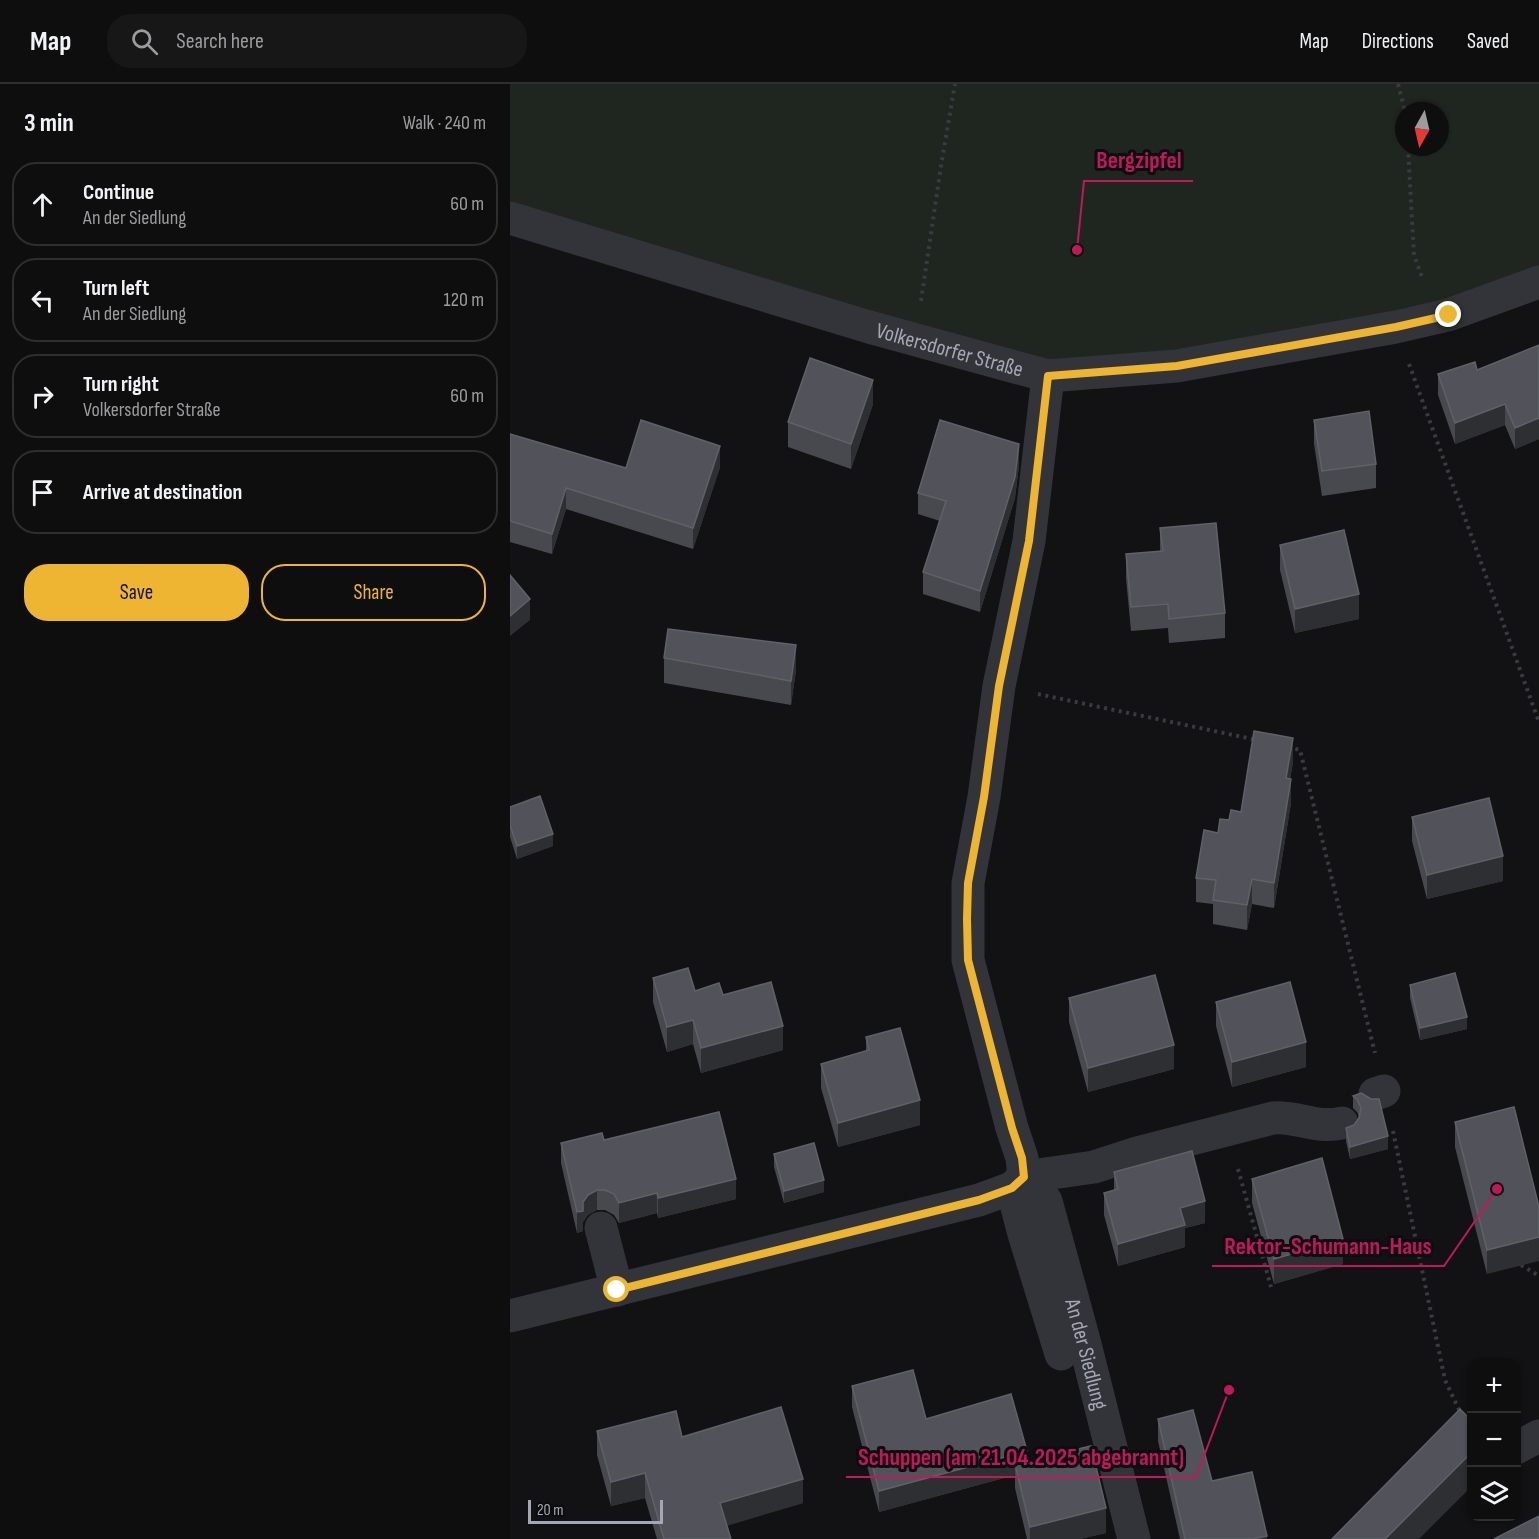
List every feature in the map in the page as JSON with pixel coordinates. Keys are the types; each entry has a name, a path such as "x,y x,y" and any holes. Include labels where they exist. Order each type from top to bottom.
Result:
{"street":[{"name":"Volkersdorfer Straße","path":"510,218 919,341 1048,376 1177,366 1396,327 1449,315 1539,282"},
{"path":"1048,376 1029,541 999,686 984,797 968,883 968,960 1022,1158 1018,1183 1024,1234 1061,1354"},
{"path":"510,1316 979,1200 1018,1183 1094,1167 1137,1153 1227,1130 1280,1118 1318,1125 1342,1122"},
{"name":"An der Siedlung","path":"1018,1183 1046,1201 1134,1539"},
{"path":"601,1228 617,1290"},
{"path":"1521,1445 1539,1436"}],"path":[{"path":"919,341 922,290 955,84"},
{"path":"1398,84 1403,102"},
{"path":"1408,156 1414,255 1435,318"},
{"path":"1396,327 1539,722"},
{"path":"999,686 1267,743"},
{"path":"1279,745 1300,750"},
{"path":"1227,1130 1271,1287"},
{"path":"1521,1265 1539,1276"}],"shaded area":[{"path":"510,84 1539,84 1539,282 1448,315 1048,376 510,218"}],"building":[{"path":"1539,345 1539,418 1515,428 1505,404 1455,423 1438,374 1475,362 1477,370"},
{"path":"810,358 873,380 851,444 788,422"},
{"path":"1369,411 1376,464 1322,471 1314,420"},
{"path":"641,420 720,446 693,528 566,488 552,534 510,521 510,434 626,468"},
{"path":"940,420 1019,444 1015,477 980,591 923,572 946,501 918,493"},
{"path":"1216,523 1225,613 1169,619 1168,604 1131,607 1126,554 1163,551 1160,528"},
{"path":"1344,530 1359,594 1295,609 1280,545"},
{"path":"510,575 530,599 510,616"},
{"path":"668,629 796,645 791,681 664,658"},
{"path":"1254,731 1293,738 1286,778 1291,779 1274,883 1252,879 1247,905 1213,900 1216,880 1196,878 1204,830 1218,833 1220,819 1229,820 1231,810 1241,812"},
{"path":"540,796 553,834 517,846 510,825 510,807"},
{"path":"1489,798 1503,856 1427,875 1412,817"},
{"path":"688,968 695,991 719,983 723,995 771,982 783,1026 701,1048 693,1020 667,1027 653,978"},
{"path":"1455,973 1467,1017 1420,1028 1410,985"},
{"path":"1155,975 1174,1045 1088,1068 1069,998"},
{"path":"1290,982 1306,1042 1232,1062 1216,1002"},
{"path":"900,1028 920,1100 838,1123 821,1064 869,1050 866,1037"},
{"path":"1361,1093 1371,1099 1379,1099 1388,1136 1350,1147 1346,1128 1354,1125 1359,1118 1361,1108 1353,1096"},
{"path":"1514,1107 1539,1207 1539,1237 1487,1250 1455,1122"},
{"path":"719,1112 736,1179 658,1198 657,1193 619,1203 614,1194 605,1190 597,1190 588,1195 583,1202 583,1211 577,1212 561,1143 602,1133 604,1140"},
{"path":"814,1143 824,1180 784,1191 774,1154"},
{"path":"1192,1151 1205,1201 1180,1208 1185,1225 1118,1244 1104,1193 1118,1189 1114,1172"},
{"path":"1322,1158 1343,1239 1274,1259 1252,1179"},
{"path":"913,1370 926,1419 1011,1394 1027,1451 879,1491 852,1386"},
{"path":"781,1407 803,1479 720,1503 731,1539 664,1539 645,1473 611,1482 597,1431 676,1411 682,1437"},
{"path":"1460,1409 1467,1416 1467,1457 1385,1539 1332,1539"},
{"path":"1193,1410 1212,1481 1252,1472 1267,1536 1253,1539 1185,1539 1158,1419"},
{"path":"1091,1446 1106,1508 1030,1527 1015,1464"},
{"path":"1539,1516 1539,1539 1494,1539"}],"place":[{"name":"Bergzipfel","path":"1077,250"},
{"name":"Rektor-Schumann-Haus","path":"1497,1189"},
{"name":"Schuppen (am 21.04.2025 abgebrannt)","path":"1229,1390"}],"route":[{"path":"617,1290 979,1200 1012,1188 1024,1177 1022,1158 968,960 968,883 984,797 999,686 1029,541 1048,376 1177,366 1396,327 1449,315"}]}
